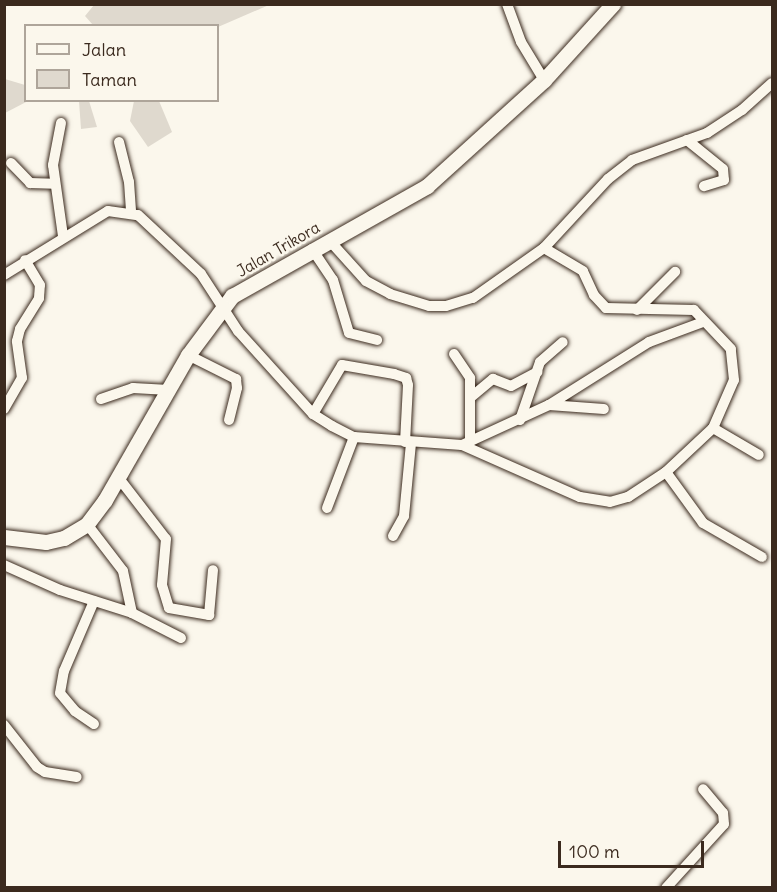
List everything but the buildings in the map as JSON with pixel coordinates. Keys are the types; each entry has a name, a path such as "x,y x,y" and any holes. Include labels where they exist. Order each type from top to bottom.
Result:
{"street":[{"path":"507,4 521,42 544,80"},
{"name":"Jalan Trikora","path":"4,537 46,542 64,538 87,524 118,477 189,355 222,307 254,281 427,186 544,80 613,4"},
{"path":"329,240 347,265 366,281 429,306 446,306 473,298 544,248 600,187 632,160 687,140 728,121 772,83"},
{"path":"61,123 54,145 54,184 63,236"},
{"path":"687,140 723,169 724,180 704,186"},
{"path":"119,142 129,182 131,213"},
{"path":"11,163 30,183 54,184"},
{"path":"4,275 63,236 108,211 131,213 182,253 213,290 238,331 313,414 354,437 466,444 554,488 610,502 628,497 666,472 713,428 734,380 735,363 731,349 703,322 698,313 687,308 637,310 606,308 583,271 544,248"},
{"path":"312,249 333,280 349,333 377,340"},
{"path":"4,409 22,378 17,341 20,329 39,298 40,285 25,260"},
{"path":"637,310 675,272"},
{"path":"466,444 549,405 649,342 703,322"},
{"path":"520,420 544,357 563,342"},
{"path":"454,354 470,378 466,444"},
{"path":"189,355 236,379 237,388 229,420"},
{"path":"313,414 342,365 406,378 408,442 404,516 393,536"},
{"path":"470,398 493,379 511,386 537,372"},
{"path":"101,399 133,388 169,390"},
{"path":"549,405 604,409"},
{"path":"713,428 759,455"},
{"path":"327,508 354,437"},
{"path":"666,472 703,523 762,557"},
{"path":"118,477 166,539 162,585 169,608 209,615 213,570"},
{"path":"87,524 123,571 132,613"},
{"path":"4,565 94,601 132,613 181,638"},
{"path":"94,601 64,671 60,693 75,711 94,724"},
{"path":"4,724 37,767 45,772 77,777"},
{"path":"666,888 724,824 723,813 704,789"}],"green space":[{"path":"94,4 269,5 219,27 219,24 92,24 85,16"},
{"path":"5,79 24,85 24,102 26,102 5,113"},
{"path":"79,102 89,102 97,127 81,129"},
{"path":"134,102 159,102 172,132 148,147 130,121"}]}
